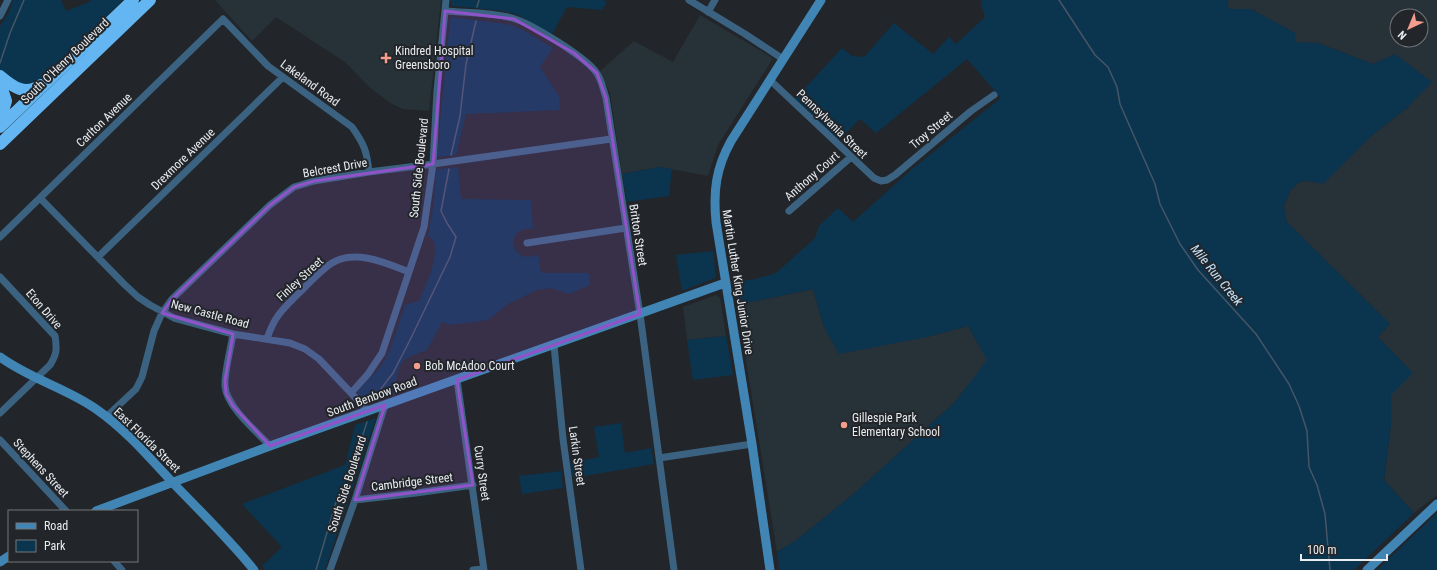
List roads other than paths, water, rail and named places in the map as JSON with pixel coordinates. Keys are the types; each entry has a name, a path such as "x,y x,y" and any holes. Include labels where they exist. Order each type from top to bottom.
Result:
{"highway":[{"name":"South O'Henry Boulevard","path":"0,127 133,0"},
{"name":"South O'Henry Boulevard","path":"0,144 150,0"},
{"path":"0,76 14,87 21,90 38,88 51,79"},
{"path":"0,83 6,101 0,121"}],"main road":[{"name":"Martin Luther King Junior Drive","path":"770,570 752,444 725,282 715,208 717,178 721,163 731,141 821,0"},
{"name":"South Benbow Road","path":"99,510 270,446 457,380 725,282"},
{"name":"East Florida Street","path":"0,357 9,364 77,397 106,417 124,432 173,482 254,570"},
{"path":"1367,570 1437,504"}],"street":[{"path":"0,16 8,0"},
{"name":"South Side Boulevard","path":"350,392 368,374 382,353 424,227 433,164 437,91 446,0"},
{"path":"689,0 783,59"},
{"path":"708,12 715,0"},
{"name":"Britton Street","path":"445,11 501,16 514,19 534,28 588,63 597,73 602,84 606,98 611,138 640,314 674,570"},
{"name":"Lakeland Road","path":"223,19 268,66 352,127 361,140 368,155 369,172"},
{"name":"Carlton Avenue","path":"0,237 223,19"},
{"name":"Drexmore Avenue","path":"98,257 283,77"},
{"name":"Pennsylvania Street","path":"770,80 874,178 881,181"},
{"name":"Troy Street","path":"881,181 887,180 895,175 971,110 994,95"},
{"name":"Belcrest Drive","path":"106,417 136,389 142,377 154,331 162,313 172,299 270,205 285,192 294,187 314,181 369,172 611,138"},
{"name":"Anthony Court","path":"789,211 851,157"},
{"name":"New Castle Road","path":"40,198 138,297 162,313 174,318 233,334 290,343 306,349 319,359 368,411"},
{"path":"528,243 626,228"},
{"name":"Finley Street","path":"268,339 272,325 280,312 333,263 345,259 371,258 409,272"},
{"name":"Eton Drive","path":"0,277 55,336 56,346 55,357 50,365 0,413"},
{"path":"233,334 225,380 226,394 233,406 270,446"},
{"name":"Larkin Street","path":"554,345 563,439 581,570"},
{"name":"Curry Street","path":"457,380 484,569"},
{"name":"South Side Boulevard","path":"330,570 355,500 385,405"},
{"name":"Stephens Street","path":"0,440 65,510"},
{"path":"659,458 752,444"},
{"name":"Cambridge Street","path":"355,500 473,485"},
{"path":"115,562 122,570"},
{"path":"473,570 484,569"}],"waterway":[{"path":"0,63 10,33 24,0"},
{"path":"477,7 479,0"},
{"name":"Mile Run Creek","path":"1059,0 1095,55 1108,67 1117,87 1120,104 1155,184 1160,204 1180,244 1198,270 1256,334 1289,384 1299,406 1307,431 1309,467 1317,485 1325,514 1330,570"},
{"path":"451,155 460,116 466,64 476,21"},
{"path":"371,402 393,373 450,257 456,237 441,211 449,169"},
{"path":"316,570 336,502 348,481 367,422"}],"place":[{"name":"Kindred Hospital Greensboro","path":"386,58"},
{"name":"Bob McAdoo Court","path":"417,366"},
{"name":"Gillespie Park Elementary School","path":"844,425"}]}
